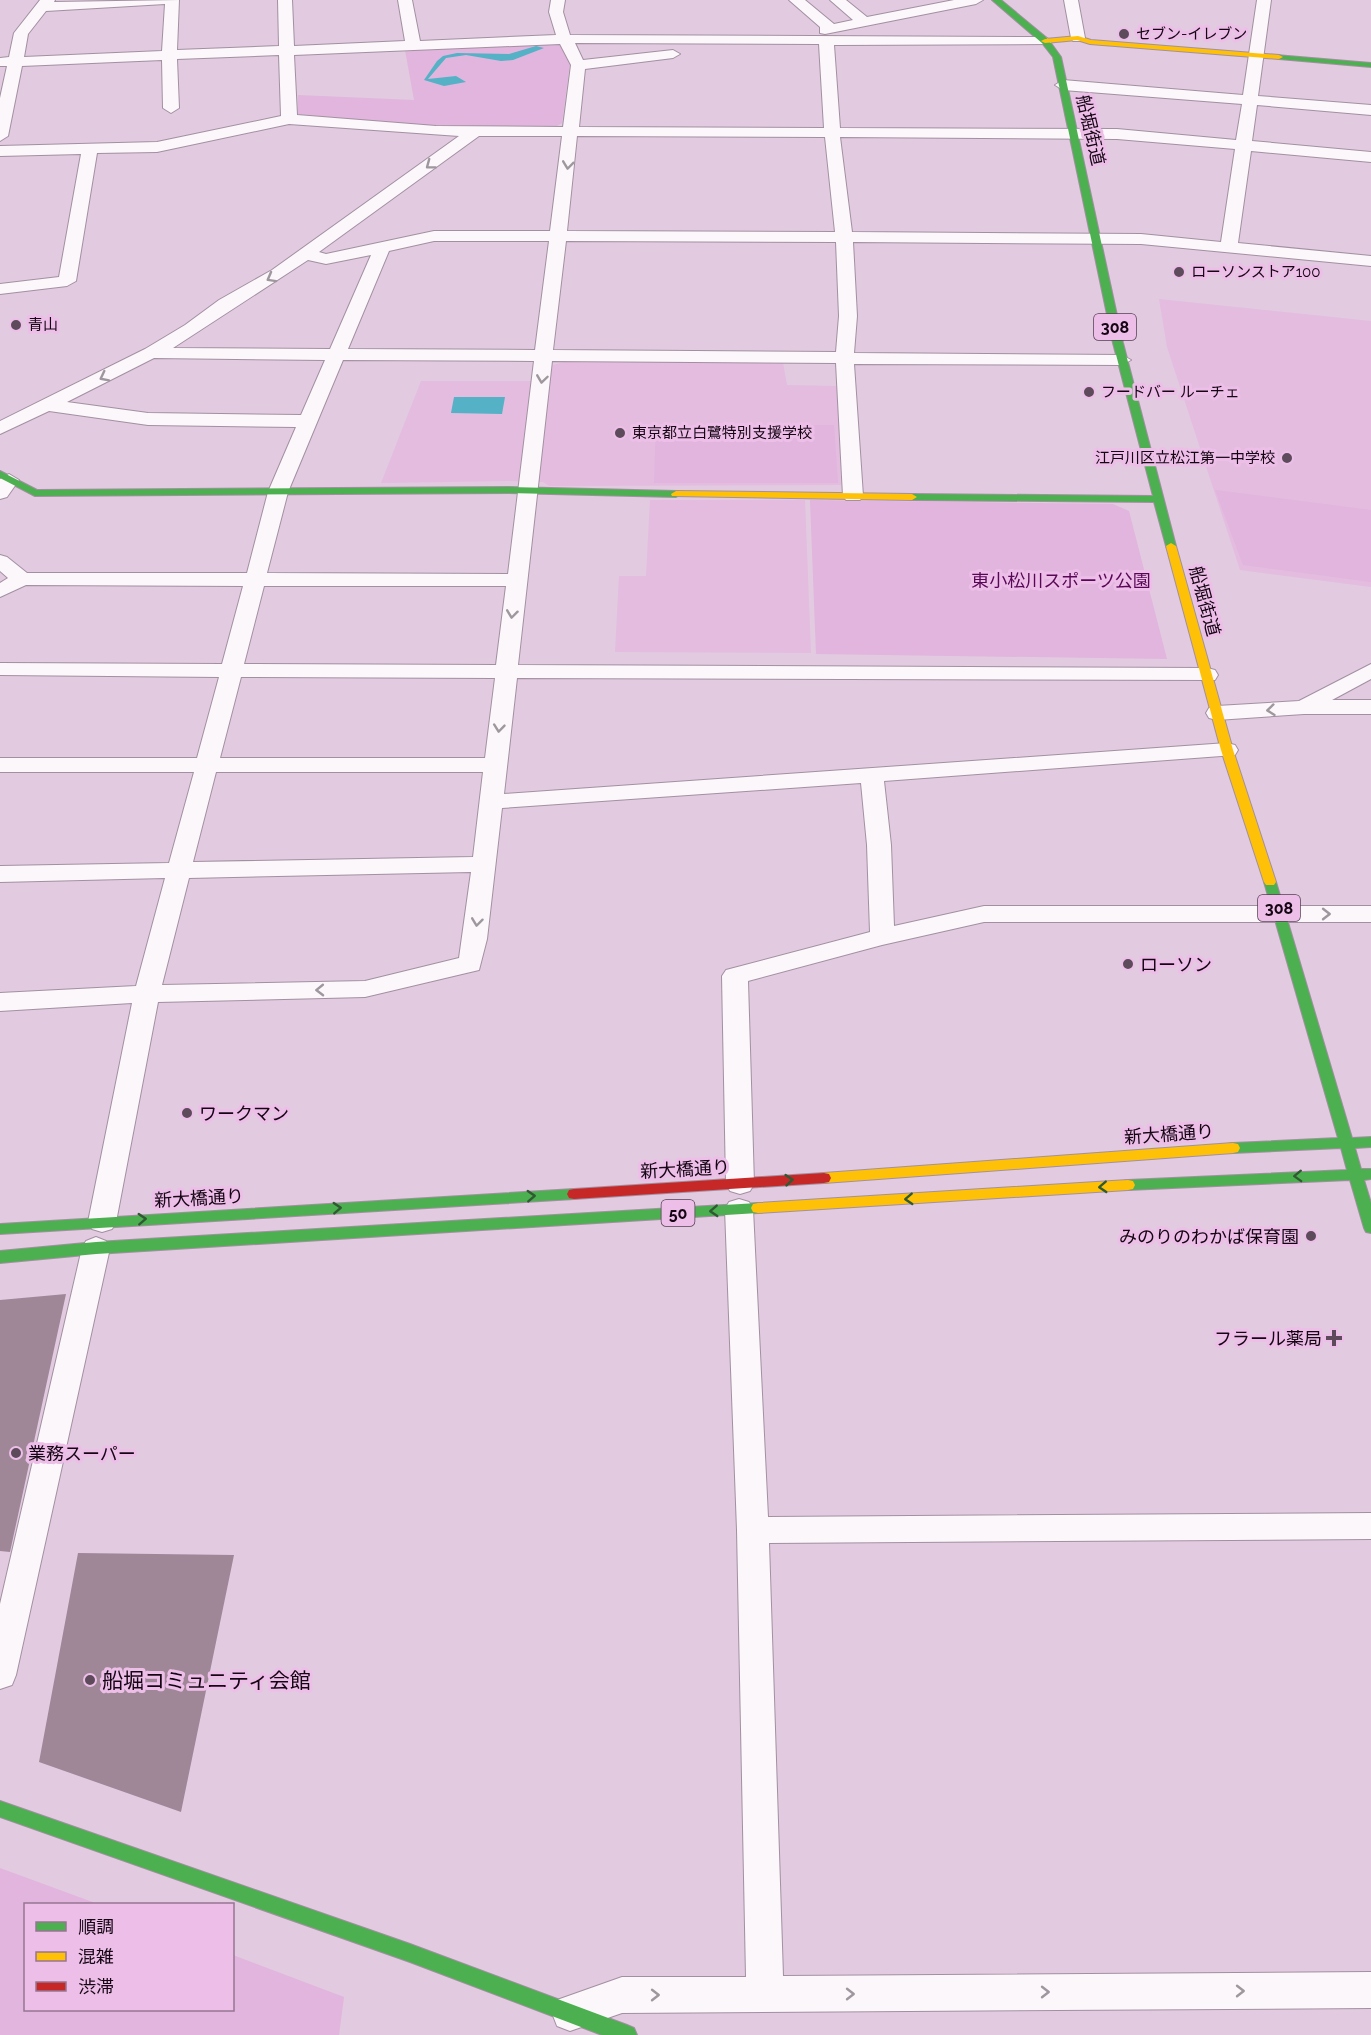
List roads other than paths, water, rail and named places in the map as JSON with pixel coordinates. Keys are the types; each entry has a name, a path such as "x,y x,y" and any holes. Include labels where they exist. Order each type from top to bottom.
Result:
{"main road":[{"name":"船堀街道","path":"996,0 1045,41 1057,57 1122,360 1158,499 1227,750 1281,915 1371,1228"},
{"path":"1045,41 1078,38 1090,42 1371,65"},
{"path":"3,482 35,493 526,491 1158,499"},
{"name":"新大橋通り","path":"0,1229 68,1223 90,1240 739,1197 986,1165 1371,1142"},
{"name":"新大橋通り","path":"0,1257 90,1240 739,1197 1371,1174"},
{"path":"0,1809 410,1953 627,2035"}],"street":[{"path":"0,136 7,62 21,33 45,3 170,0 171,108"},
{"path":"285,0 289,119"},
{"path":"405,0 413,45"},
{"path":"0,1002 147,994 365,988 470,964 484,864 526,491 560,236 578,65 556,12 558,0"},
{"path":"796,0 828,35 832,132 844,237 848,316 845,358 853,496"},
{"path":"837,0 864,22"},
{"path":"828,35 864,22 976,0"},
{"path":"1071,0 1078,38"},
{"path":"1229,248 1264,0"},
{"path":"578,65 771,40 828,35 1045,41"},
{"path":"7,62 566,40 771,40"},
{"path":"1063,85 1371,110"},
{"path":"0,151 157,147 289,119 436,131 1117,134 1371,157"},
{"path":"0,428 151,353 191,329 225,304 306,255 477,130"},
{"path":"0,289 67,281 90,147"},
{"path":"306,255 326,259 434,236 844,237 1141,239 1371,261"},
{"path":"0,1675 90,1240 147,994 254,580 278,492 382,248"},
{"path":"151,353 544,354 1122,360"},
{"path":"47,405 148,419 307,421"},
{"path":"0,561 22,579"},
{"path":"0,591 22,579 517,580"},
{"path":"0,669 1207,675"},
{"path":"1304,707 1371,670"},
{"path":"1217,713 1304,707 1371,707"},
{"path":"490,802 1227,750"},
{"path":"0,765 495,765"},
{"path":"872,775 879,845 882,937"},
{"path":"0,874 484,864"},
{"path":"765,1994 753,1530 739,1197 735,976 882,937 984,914 1371,914"},
{"path":"0,1216 68,1223"},
{"path":"0,1266 90,1240"},
{"path":"753,1530 1371,1526"},
{"path":"570,2013 622,1995 1371,1990"}],"water":[{"path":"536,46 544,48 513,60 501,61 466,55 446,58 428,79 456,76 466,82 444,86 424,80 443,56 457,53 509,54"},
{"path":"454,397 505,397 502,414 451,413"}],"place":[{"name":"セブン-イレブン","path":"1124,34"},
{"name":"ローソンストア100","path":"1179,272"},
{"name":"青山","path":"16,325"},
{"name":"フードバー ルーチェ","path":"1089,392"},
{"name":"東京都立白鷺特別支援学校","path":"620,433"},
{"name":"江戸川区立松江第一中学校","path":"1287,458"},
{"name":"ローソン","path":"1128,964"},
{"name":"ワークマン","path":"187,1113"},
{"name":"みのりのわかば保育園","path":"1311,1236"},
{"name":"フラール薬局","path":"1334,1338"},
{"name":"業務スーパー","path":"16,1453"},
{"name":"船堀コミュニティ会館","path":"90,1680"}],"park label":[{"name":"東小松川スポーツ公園","path":"1061,580"}]}
